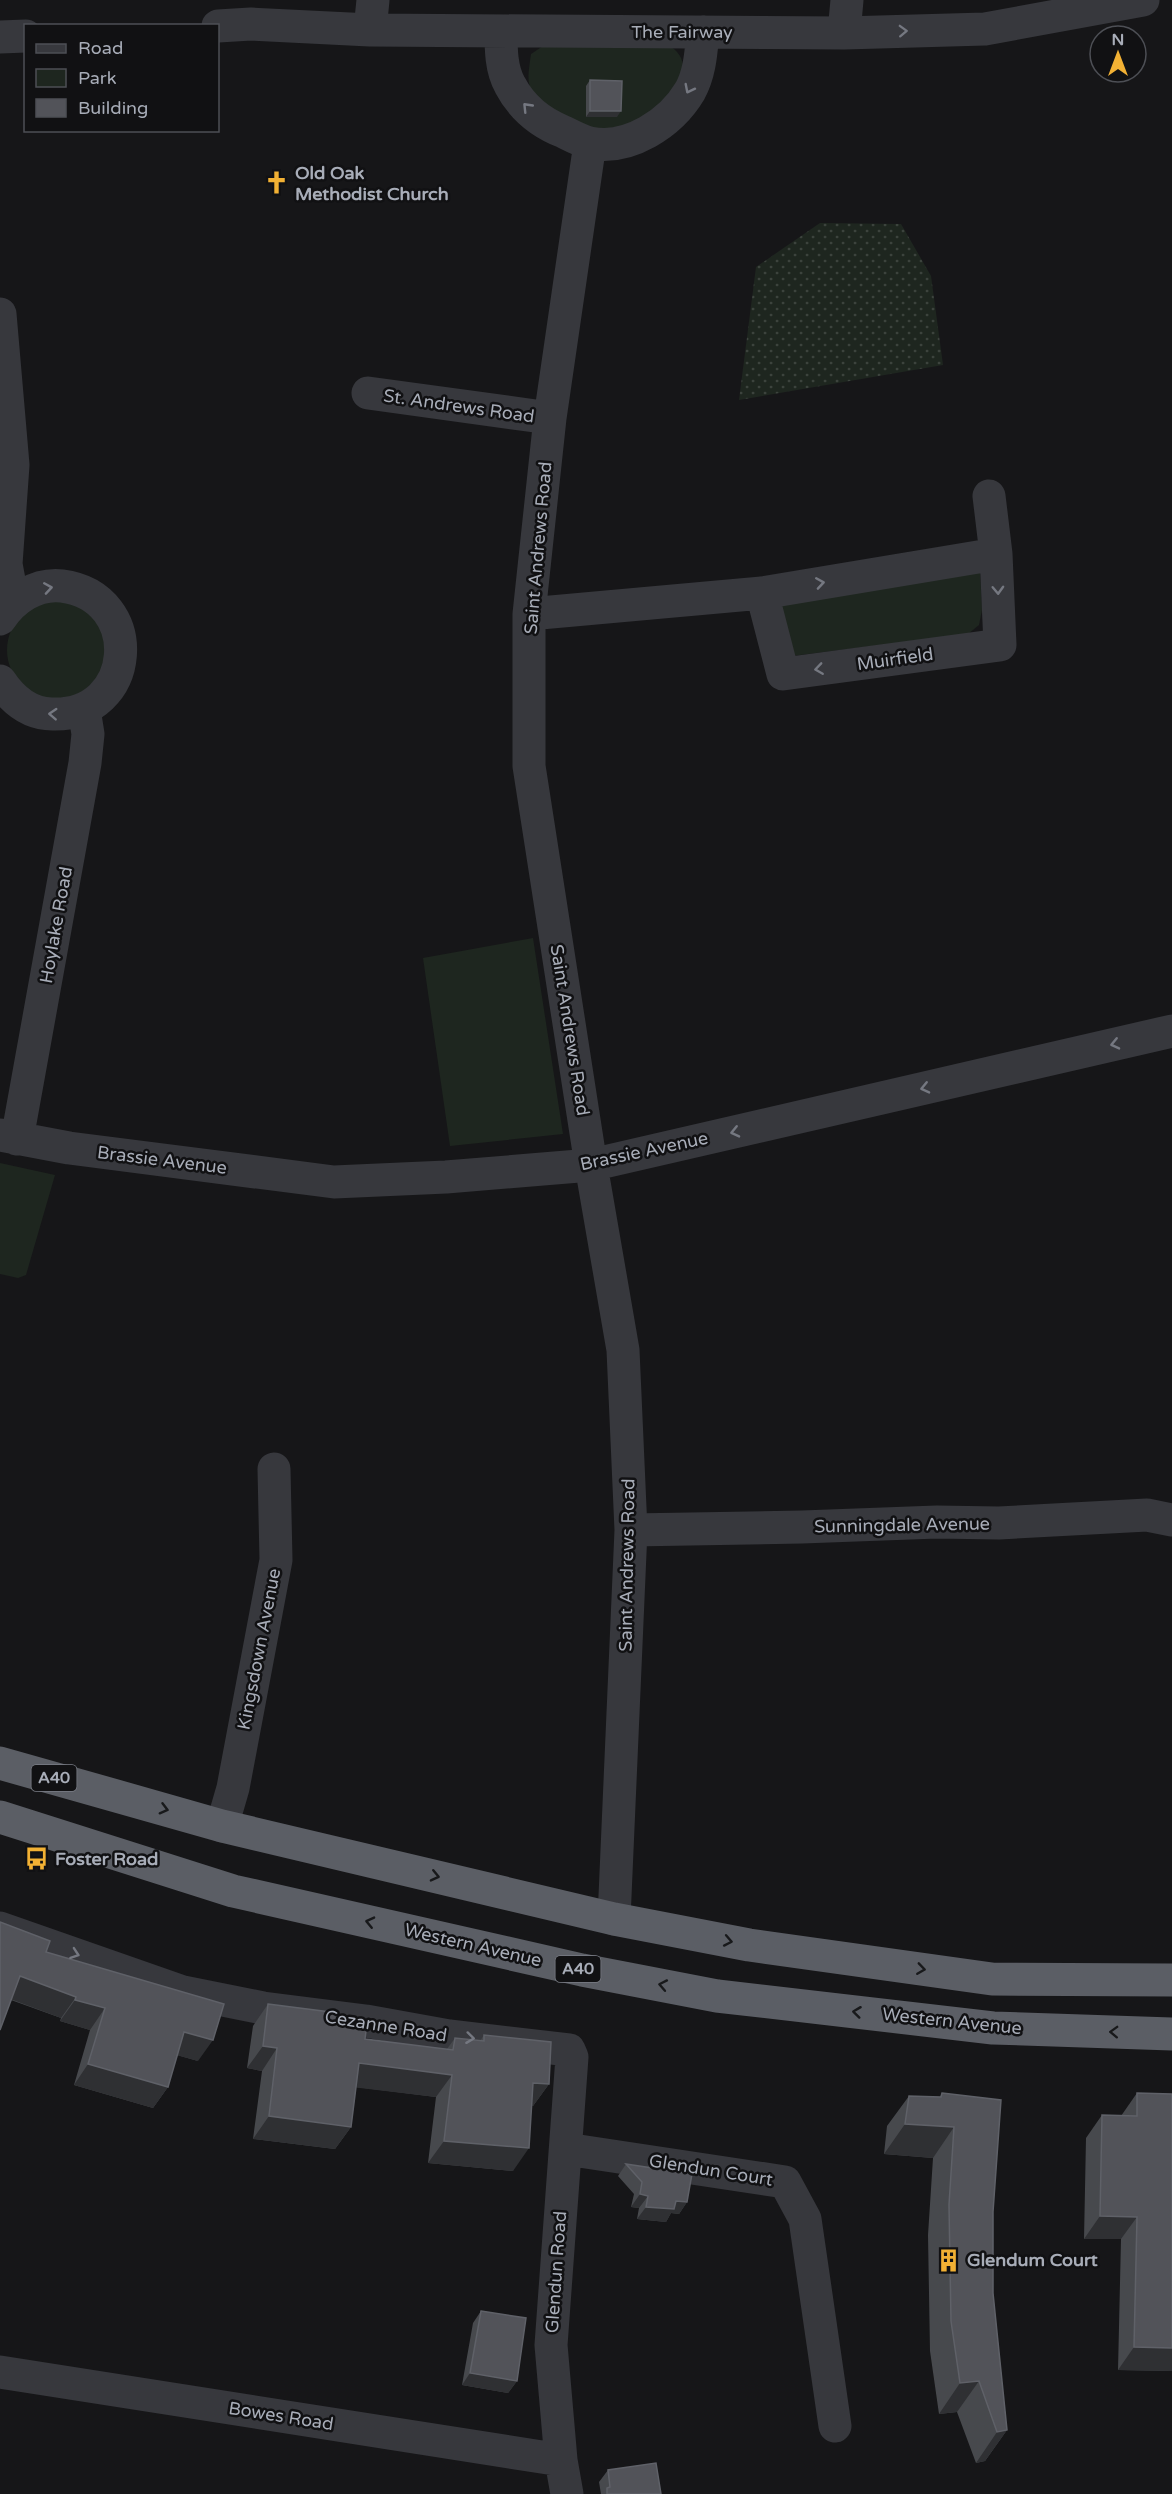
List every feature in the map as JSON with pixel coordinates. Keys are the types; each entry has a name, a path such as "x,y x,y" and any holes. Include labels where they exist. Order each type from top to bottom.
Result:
{"highway":[{"name":"A40","path":"0,1763 222,1826 614,1919 749,1945 992,1979 1172,1980"},
{"name":"Western Avenue","path":"0,1817 234,1891 582,1970 717,1996 993,2028 1172,2034"}],"street":[{"path":"844,33 847,0"},
{"name":"The Fairway","path":"219,26 371,15 501,31 844,33 985,29 1143,0"},
{"path":"501,31 502,58 509,84 523,105 546,125 590,143 616,143 652,130 674,112 691,89 700,61 703,32"},
{"path":"0,37 24,36"},
{"name":"Saint Andrews Road","path":"590,143 550,418 529,614 529,766 591,1165 623,1350 631,1530 614,1919"},
{"path":"0,314 13,465 6,564 7,611"},
{"name":"St. Andrews Road","path":"368,393 550,418"},
{"name":"Muirfield","path":"762,593 783,674 1000,645 996,554 988,496"},
{"path":"529,614 762,593 996,554"},
{"path":"0,681 8,694 24,707 44,714 65,715 84,709 103,696 116,678 121,657 120,635 111,614 96,598 76,588 54,585 32,590 7,611"},
{"name":"Hoylake Road","path":"8,1137 85,763 88,734 84,709"},
{"name":"Brassie Avenue","path":"8,1137 69,1148 334,1182 446,1177 591,1165 1172,1031"},
{"name":"Kingsdown Avenue","path":"222,1826 233,1788 276,1560 274,1470"},
{"name":"Sunningdale Avenue","path":"631,1530 937,1522 999,1523 1147,1515 1172,1521"},
{"name":"Cezanne Road","path":"0,1928 183,1992 263,2008 366,2021 449,2036 569,2050"},
{"name":"Glendun Road","path":"567,2494 561,2460 551,2345 572,2057 569,2050"},
{"name":"Glendun Court","path":"566,2149 785,2182 805,2219 835,2426"},
{"name":"Bowes Road","path":"0,2372 561,2460"}],"green space":[{"path":"546,44 668,45 679,54 683,64 682,76 668,98 658,108 636,122 609,128 582,127 545,104 530,88 531,54"},
{"path":"820,223 901,224 931,276 943,365 739,400 756,267"},
{"path":"980,572 982,610 979,625 968,634 792,656 773,600"},
{"path":"56,601 75,604 91,615 102,631 105,650 102,669 91,685 75,696 56,699 37,696 21,685 10,669 7,650 10,631 21,615 37,604"},
{"path":"533,938 563,1134 450,1146 423,958"},
{"path":"0,1163 55,1175 26,1275 18,1278 0,1274"}],"building":[{"path":"590,80 622,81 621,111 590,111"},
{"path":"0,1922 50,1941 46,1952 224,2004 213,2040 184,2032 168,2087 88,2064 105,2008 75,2000 76,1997 20,1976 0,2030"},
{"path":"268,2004 338,2013 338,2019 367,2023 365,2039 453,2050 455,2038 484,2041 484,2035 551,2042 549,2084 533,2083 529,2148 444,2141 452,2075 359,2063 351,2127 269,2116 277,2048 263,2046"},
{"path":"942,2093 1001,2100 993,2212 993,2293 1007,2430 997,2432 979,2381 960,2383 951,2321 949,2205 954,2127 905,2124 909,2096 941,2097"},
{"path":"1137,2093 1172,2094 1172,2348 1134,2347 1137,2217 1100,2216 1102,2115 1137,2116"},
{"path":"626,2164 692,2174 687,2202 676,2201 674,2209 646,2207 648,2196 640,2194 642,2182"},
{"path":"481,2311 526,2318 517,2381 470,2373"},
{"path":"656,2463 661,2494 607,2494 607,2488 610,2487 608,2470"}],"place":[{"name":"Old Oak Methodist Church","path":"277,183"},
{"name":"Foster Road","path":"37,1859"},
{"name":"Glendum Court","path":"949,2260"}]}
